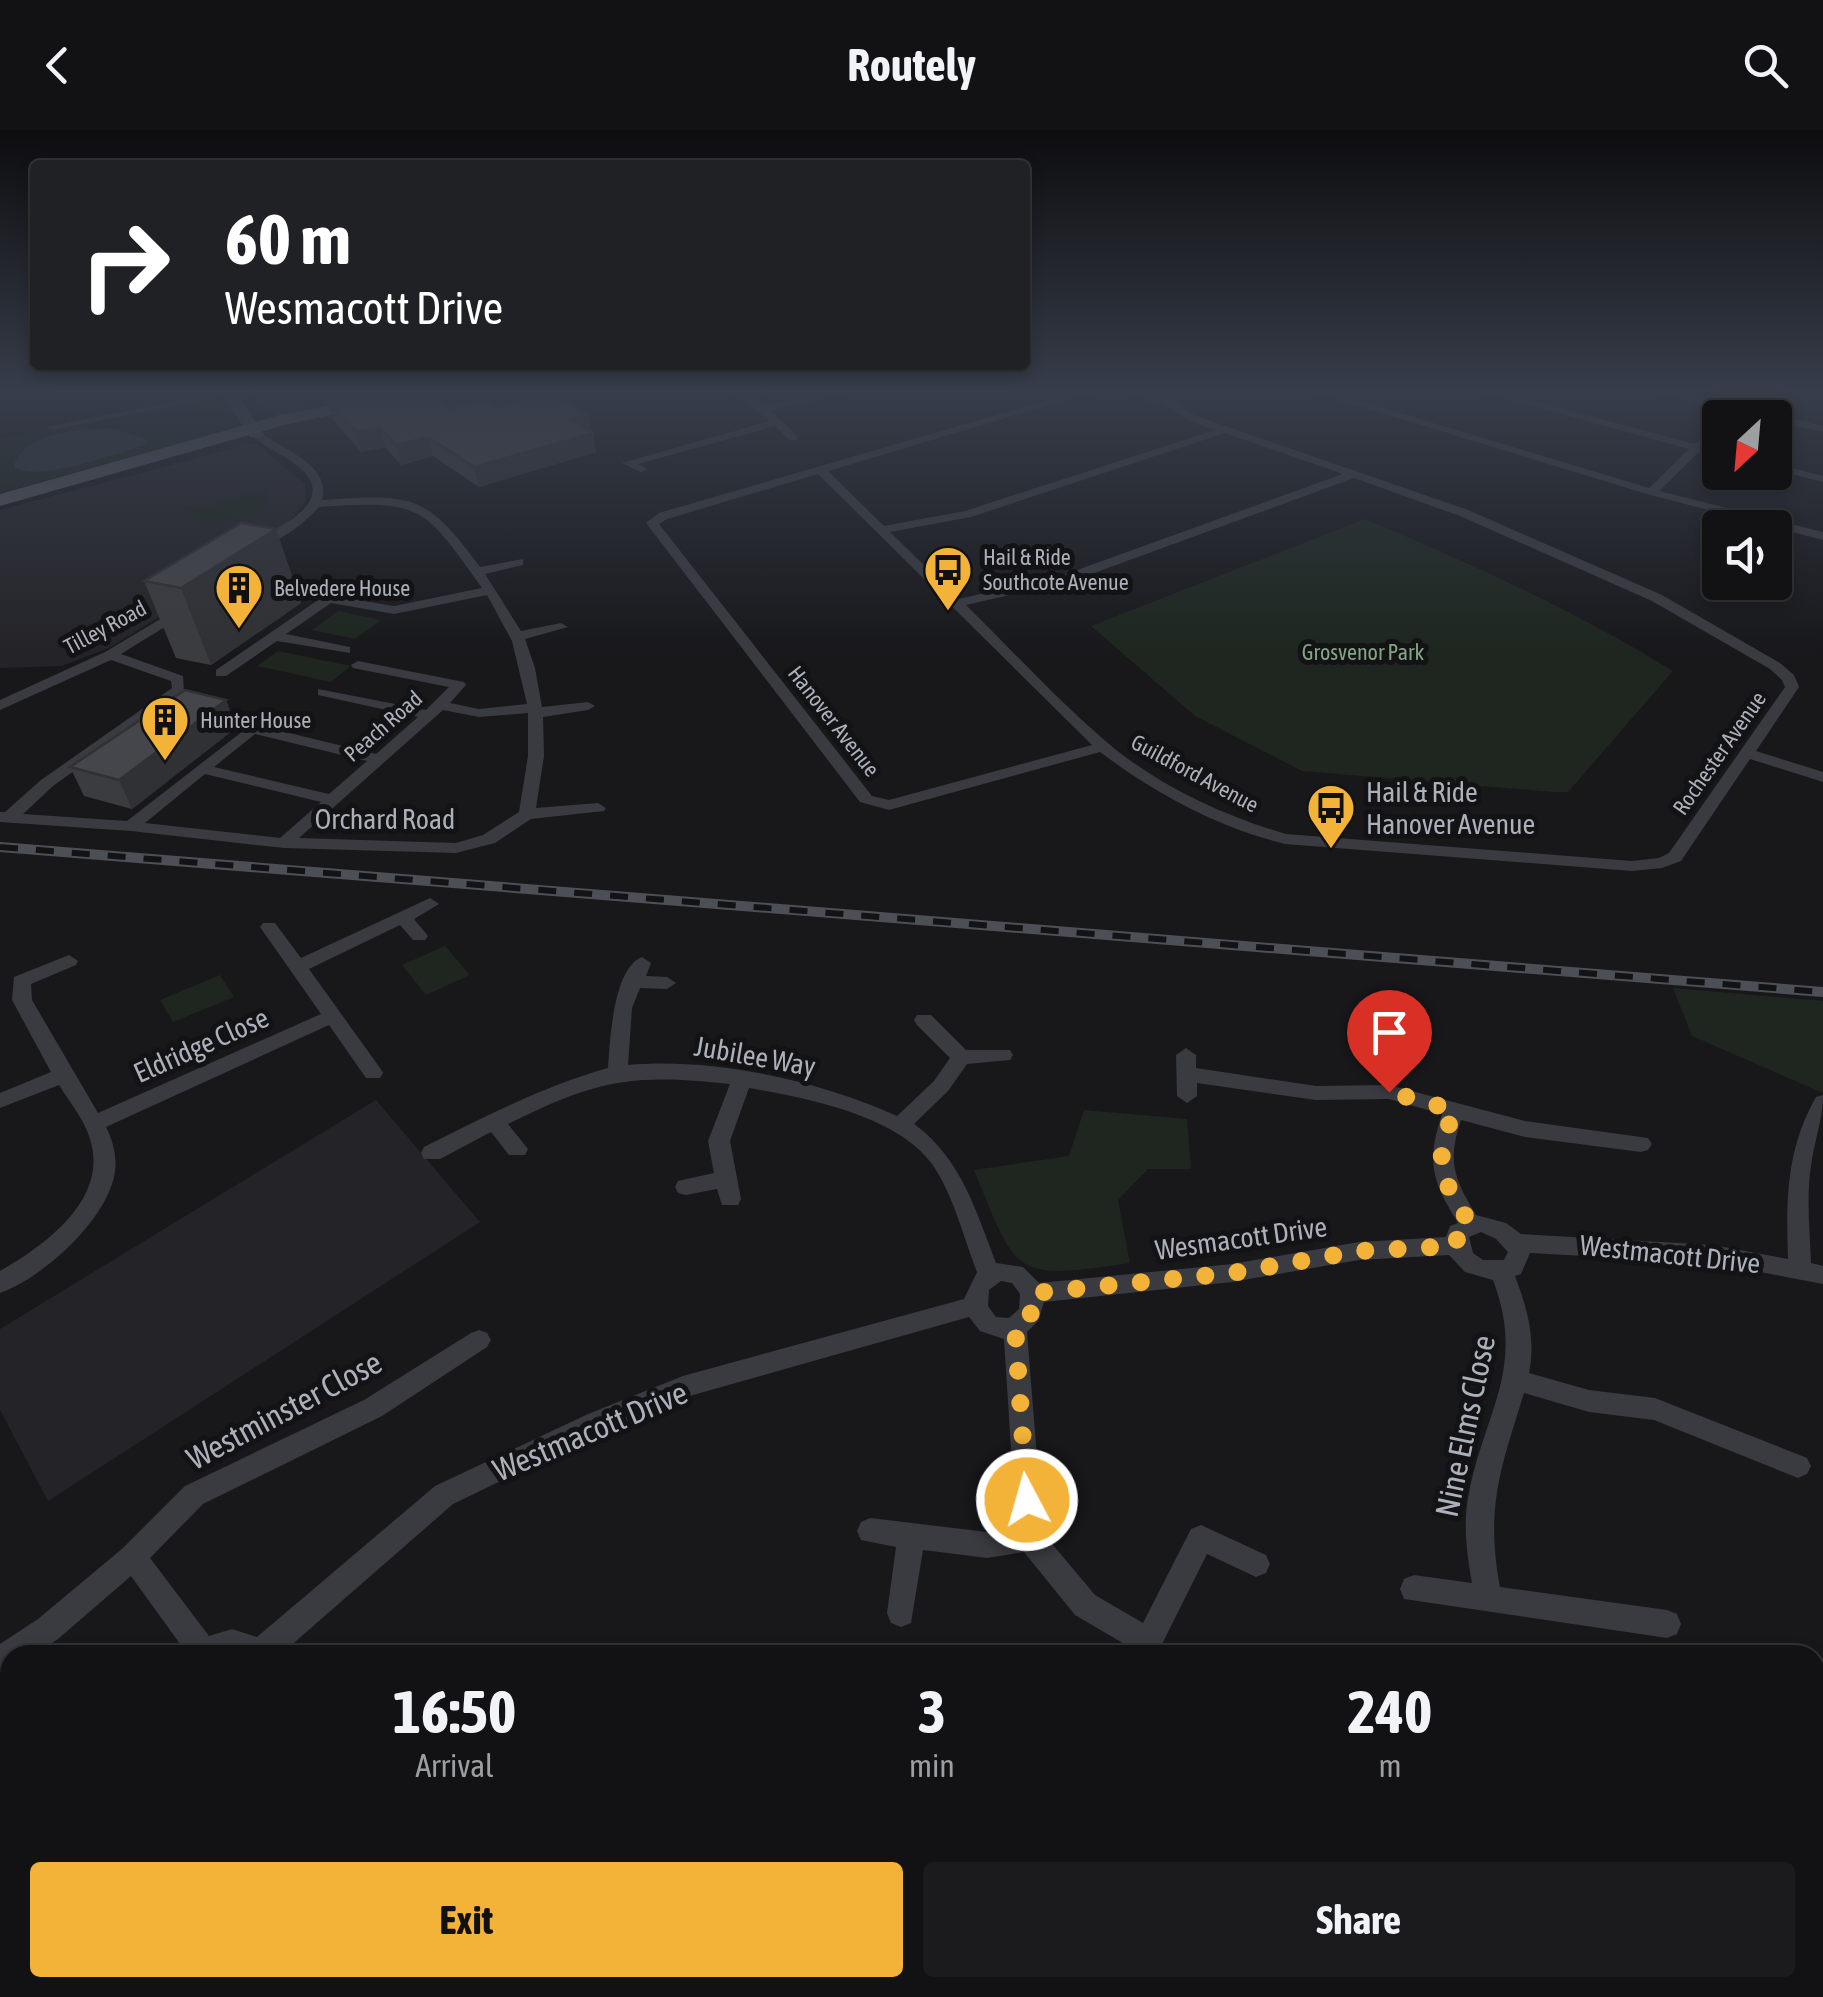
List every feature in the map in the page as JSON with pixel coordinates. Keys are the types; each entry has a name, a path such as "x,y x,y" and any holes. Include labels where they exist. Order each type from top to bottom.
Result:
{"main road":[{"path":"0,500 82,478"}],"street":[{"path":"314,478 317,481 315,504"},
{"name":"Hanover Avenue","path":"792,478 663,516 652,524 866,799 889,805 1103,747"},
{"name":"Guildford Avenue","path":"828,478 1103,747 1133,770 1255,832 1285,840 1632,866 1662,864"},
{"path":"882,530 967,514 1077,478"},
{"path":"958,603 1070,577 1343,478"},
{"name":"Rochester Avenue","path":"1361,478 1464,513 1656,598 1789,678 1792,687 1747,754 1674,857 1662,864"},
{"path":"1605,478 1823,536"},
{"path":"1651,492 1666,478"},
{"path":"248,556 249,546 289,528 315,504 387,499 423,507 458,542 518,636 536,710 538,772 527,814 598,808"},
{"path":"477,572 519,562"},
{"path":"256,585 405,610 490,590"},
{"path":"222,674 328,599"},
{"name":"Tilley Road","path":"0,706 110,655 196,600"},
{"path":"518,636 561,627"},
{"path":"276,636 345,650"},
{"path":"5,818 47,783 179,689 178,679 168,674 110,655"},
{"path":"323,692 434,710 459,685 358,665"},
{"name":"Peach Road","path":"284,844 434,710 480,713 588,706"},
{"path":"130,826 203,768 248,723 378,758"},
{"path":"1747,754 1823,777"},
{"path":"203,768 333,800"},
{"name":"Orchard Road","path":"5,818 130,826 284,844 456,848 489,839 527,814"},
{"path":"297,967 430,904"},
{"path":"403,917 419,936"},
{"path":"269,928 373,1073"},
{"path":"0,1284 33,1265 81,1223 106,1164 95,1123 63,1076 22,1000 21,981 69,961"},
{"path":"618,1072 622,1008 639,973 668,983"},
{"name":"Eldridge Close","path":"95,1123 330,1017"},
{"path":"924,1020 961,1057 1003,1054"},
{"path":"902,1123 940,1086 961,1057"},
{"name":"Jubilee Way","path":"432,1153 558,1090 618,1072 742,1079 870,1110 902,1123 929,1145 944,1166 990,1276"},
{"path":"1187,1075 1316,1094 1389,1092 1525,1129 1593,1127 1641,1144"},
{"path":"0,1101 63,1076"},
{"path":"686,1187 727,1189 719,1140 742,1079"},
{"path":"1812,1272 1796,1179 1804,1132 1823,1102"},
{"path":"1454,1110 1438,1154 1444,1180 1470,1224"},
{"path":"494,1122 518,1149"},
{"path":"1470,1224 1496,1227 1516,1243 1518,1261 1502,1272 1471,1264 1456,1246 1458,1232 1470,1224"},
{"name":"Westmacott Drive","path":"1516,1243 1713,1254 1812,1272"},
{"name":"Wesmacott Drive","path":"1034,1293 1232,1273 1359,1251 1456,1246"},
{"name":"Nine Elms Close","path":"1488,1598 1478,1540 1480,1498 1517,1380 1522,1326 1502,1272"},
{"path":"1012,1275 1034,1293 1034,1311 1015,1326 986,1321 974,1306 976,1288 990,1276 1012,1275"},
{"name":"Westmacott Drive","path":"270,1645 444,1495 597,1422 683,1387 974,1306"},
{"path":"1015,1326 1030,1538 1084,1605 1139,1645"},
{"name":"Westminster Close","path":"24,1645 133,1558 194,1495 373,1408 480,1340"},
{"path":"1517,1380 1589,1402 1655,1409 1798,1466"},
{"path":"870,1531 911,1539 987,1545 1030,1538"},
{"path":"1147,1645 1205,1531 1256,1564"},
{"path":"901,1613 911,1539"},
{"path":"133,1558 198,1645"},
{"path":"1414,1588 1667,1624"}],"shaded area":[{"path":"121,478 298,478 305,484 306,501 289,522 175,607 109,648 62,666 0,668 0,510"},
{"path":"376,1100 480,1222 48,1501 0,1410 0,1329"}],"green space":[{"path":"0,478 53,478 0,493"},
{"path":"266,488 267,505 255,516 202,524 182,508 192,505 198,509"},
{"name":"Grosvenor Park","path":"1365,519 1522,589 1673,671 1568,792 1554,792 1302,771 1195,716 1091,626"},
{"path":"338,611 381,620 355,639 312,630"},
{"path":"278,651 351,666 331,682 257,666"},
{"path":"445,946 470,975 426,995 402,965"},
{"path":"220,975 234,997 173,1022 160,1000"},
{"path":"1673,988 1823,1001 1823,1093 1692,1036"},
{"path":"1084,1110 1187,1119 1191,1169 1148,1169 1118,1200 1130,1263 1041,1270 1012,1251 974,1170 1069,1156"}],"building":[{"path":"241,523 276,529 181,588 144,581"},
{"path":"185,690 226,700 119,780 70,767"}],"railway":[{"path":"0,847 1823,992"}],"place":[{"name":"Hail & Ride Southcote Avenue","path":"948,612"},
{"name":"Belvedere House","path":"239,630"},
{"name":"Hunter House","path":"165,762"},
{"name":"Hail & Ride Hanover Avenue","path":"1331,850"}],"route":[{"path":"1027,1500 1015,1326 1034,1311 1034,1293 1232,1273 1359,1251 1456,1246 1458,1232 1470,1224 1444,1180 1438,1154 1454,1110 1389,1092"}]}
